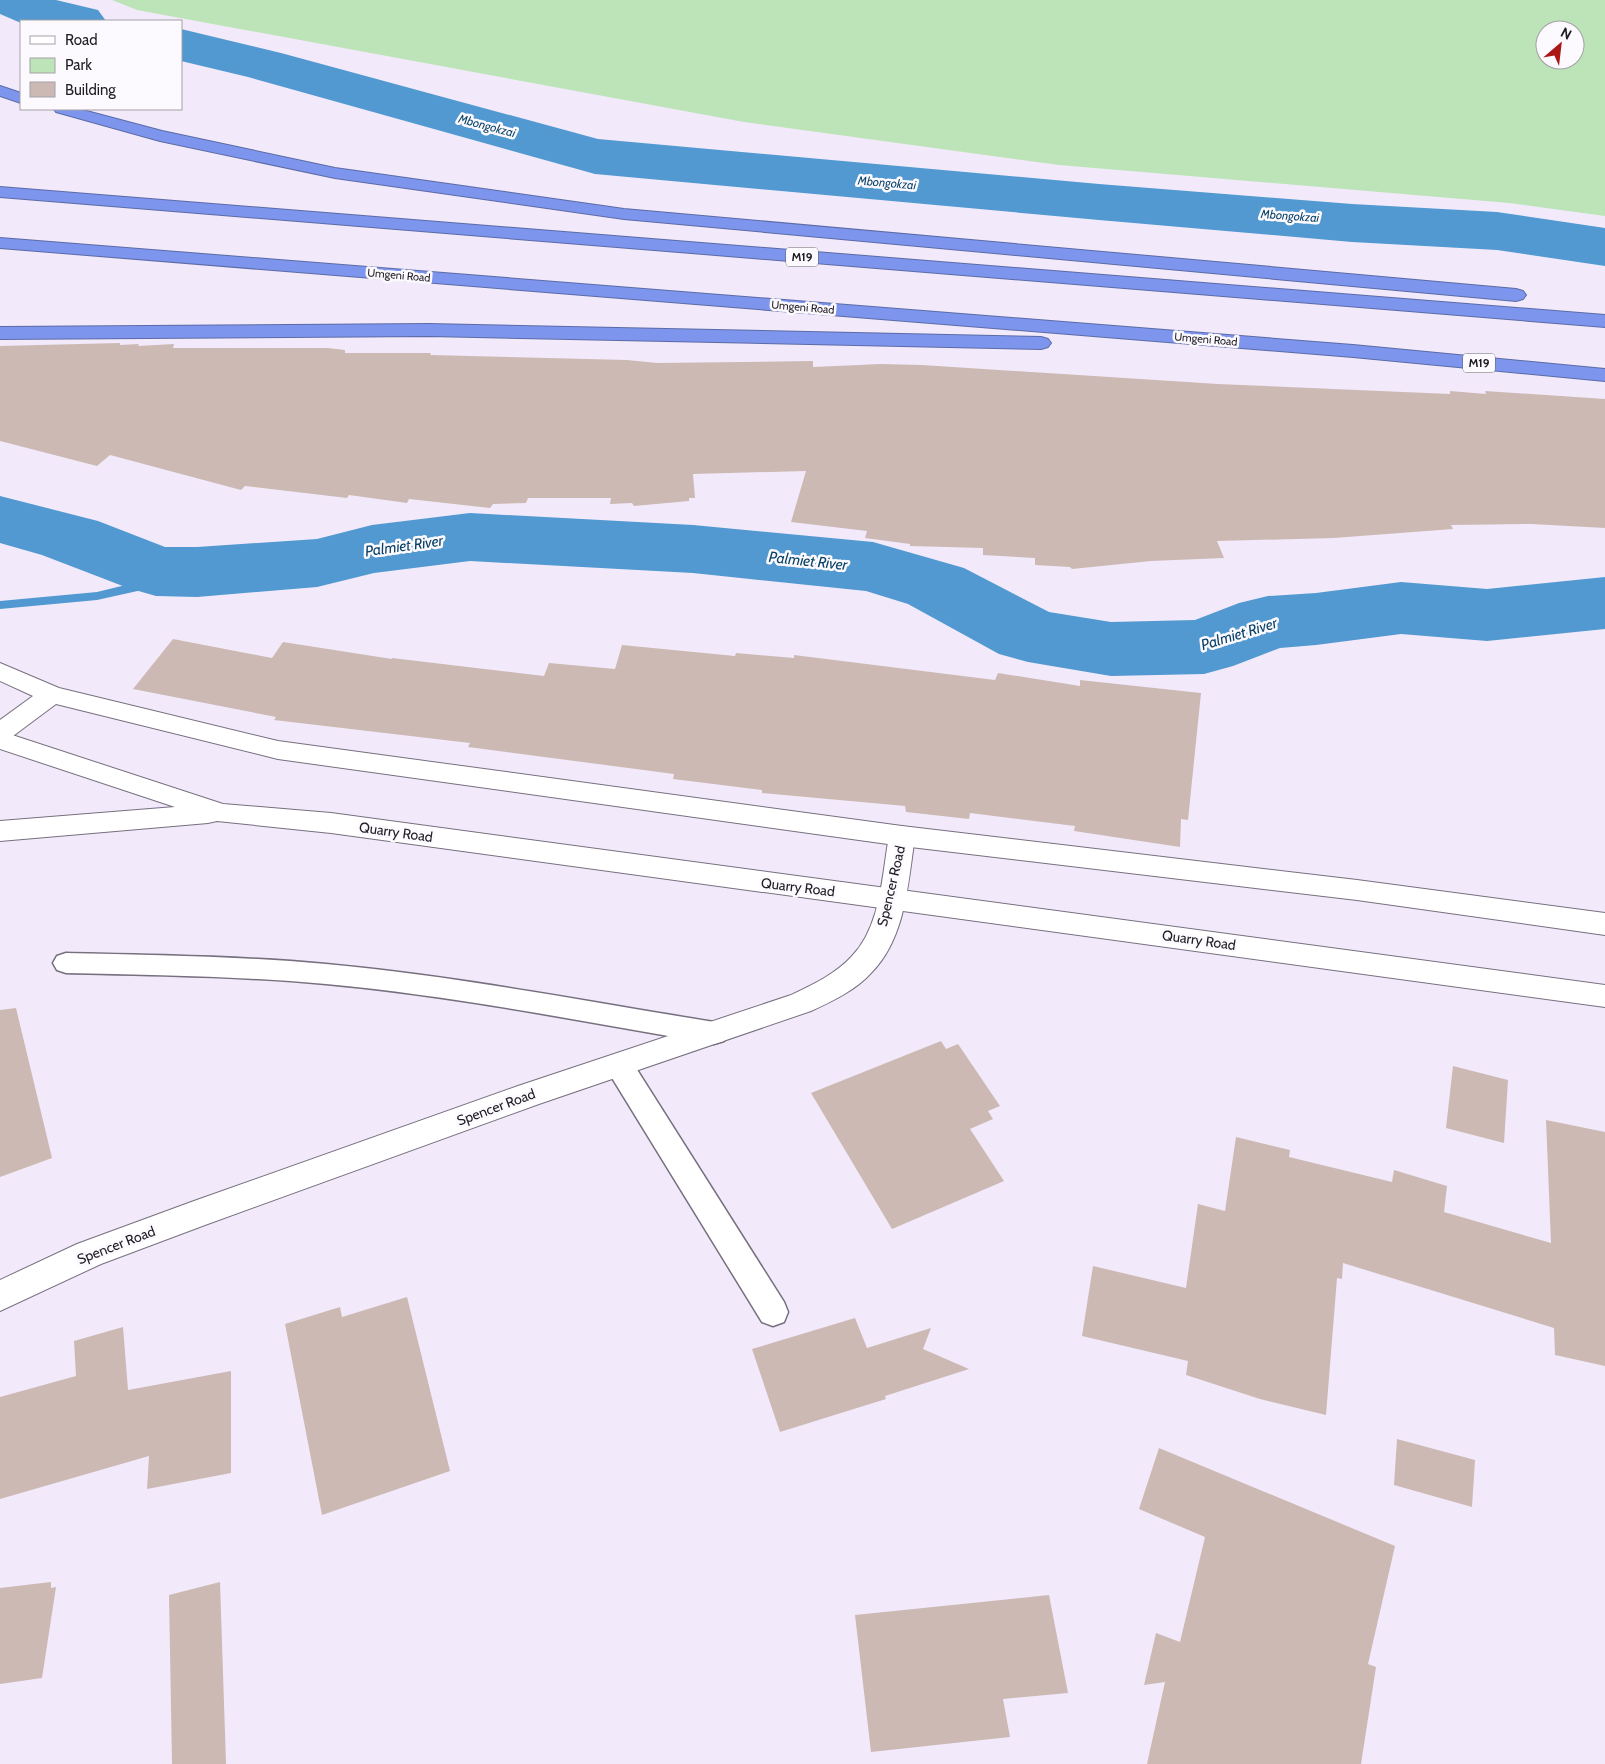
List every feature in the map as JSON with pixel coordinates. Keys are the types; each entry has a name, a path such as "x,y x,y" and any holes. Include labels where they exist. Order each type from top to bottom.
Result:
{"highway":[{"path":"0,91 20,98"},
{"path":"66,110 160,136 335,173 624,214 1269,271 1536,297"},
{"name":"M19","path":"0,192 1605,321"},
{"name":"Umgeni Road","path":"0,243 1353,351 1605,375"},
{"path":"1556,300 1605,306"},
{"path":"0,333 439,330 1353,351"}],"street":[{"path":"0,671 52,695 278,750 902,836 1357,890 1605,924"},
{"path":"0,733 52,695"},
{"name":"Quarry Road","path":"0,740 222,813 331,823 1605,996"},
{"path":"0,831 222,813"},
{"name":"Spencer Road","path":"0,1296 89,1254 529,1095 801,1003 829,990 849,976 866,959 876,945 891,899 902,836"}],"lane":[{"path":"66,963 224,966 336,975 450,988 714,1033"},
{"path":"620,1065 773,1312"}],"green space":[{"path":"112,0 1605,0 1605,216 1509,203 1059,165 744,122 137,10"}],"building":[{"path":"120,343 120,345 139,344 138,346 174,344 173,348 328,348 345,350 345,353 431,353 430,355 627,360 657,363 813,361 813,367 881,364 922,365 1218,384 1450,394 1450,391 1486,394 1485,391 1605,399 1605,528 1532,524 1451,525 1453,529 1334,538 1217,541 1224,558 1151,561 1072,569 1070,567 1035,565 1035,558 983,555 983,548 910,546 910,544 865,538 867,531 791,522 806,471 693,474 695,498 689,498 689,501 634,506 632,503 610,504 611,498 528,498 526,503 493,504 490,508 409,499 407,503 349,495 347,498 245,486 241,490 110,455 97,466 0,441 0,346"},
{"path":"173,639 272,658 283,642 392,659 544,676 549,663 615,669 622,645 735,656 736,653 794,658 794,655 995,680 998,673 1080,686 1080,680 1201,693 1188,820 1181,819 1180,847 1074,831 1075,826 970,813 969,819 906,812 905,806 762,793 762,790 673,779 674,774 468,747 470,743 274,720 276,717 133,689"},
{"path":"16,1008 52,1158 0,1177 0,1010"},
{"path":"941,1041 946,1049 958,1044 1000,1106 988,1111 993,1119 970,1129 1004,1181 892,1229 811,1093"},
{"path":"1453,1066 1508,1080 1504,1143 1446,1128"},
{"path":"1546,1120 1605,1132 1605,1366 1555,1355 1554,1328 1343,1263 1342,1279 1337,1278 1326,1415 1260,1399 1186,1375 1188,1361 1082,1336 1093,1266 1186,1288 1198,1204 1225,1211 1236,1137 1290,1150 1289,1157 1392,1182 1394,1170 1447,1186 1444,1212 1551,1243"},
{"path":"407,1297 450,1471 322,1515 285,1324 340,1307 342,1317"},
{"path":"855,1318 867,1348 931,1328 923,1349 969,1369 885,1396 886,1399 780,1432 752,1349"},
{"path":"123,1327 128,1390 231,1371 231,1473 147,1489 149,1456 0,1499 0,1397 76,1376 74,1341"},
{"path":"1397,1439 1475,1460 1472,1507 1394,1485"},
{"path":"1159,1448 1395,1546 1368,1664 1376,1667 1361,1764 1147,1764 1165,1682 1144,1685 1156,1633 1180,1642 1205,1537 1139,1509"},
{"path":"51,1582 51,1588 56,1587 42,1678 0,1684 0,1588"},
{"path":"220,1582 226,1764 172,1764 169,1595"},
{"path":"1049,1595 1068,1693 1003,1699 1010,1737 871,1752 855,1615"}],"waterway":[{"name":"Mbongokzai","path":"10,0 37,11 76,20"},
{"name":"Mbongokzai","path":"182,45 262,64 595,156 1099,202 1352,223 1497,231 1605,247"},
{"name":"Palmiet River","path":"0,519 70,538 156,571 197,572 317,563 372,549 470,537 693,549 873,567 936,586 1028,635 1111,649 1204,647 1268,622 1316,619 1401,608 1487,615 1605,603"},
{"path":"0,605 97,596 146,585 182,572"}]}
